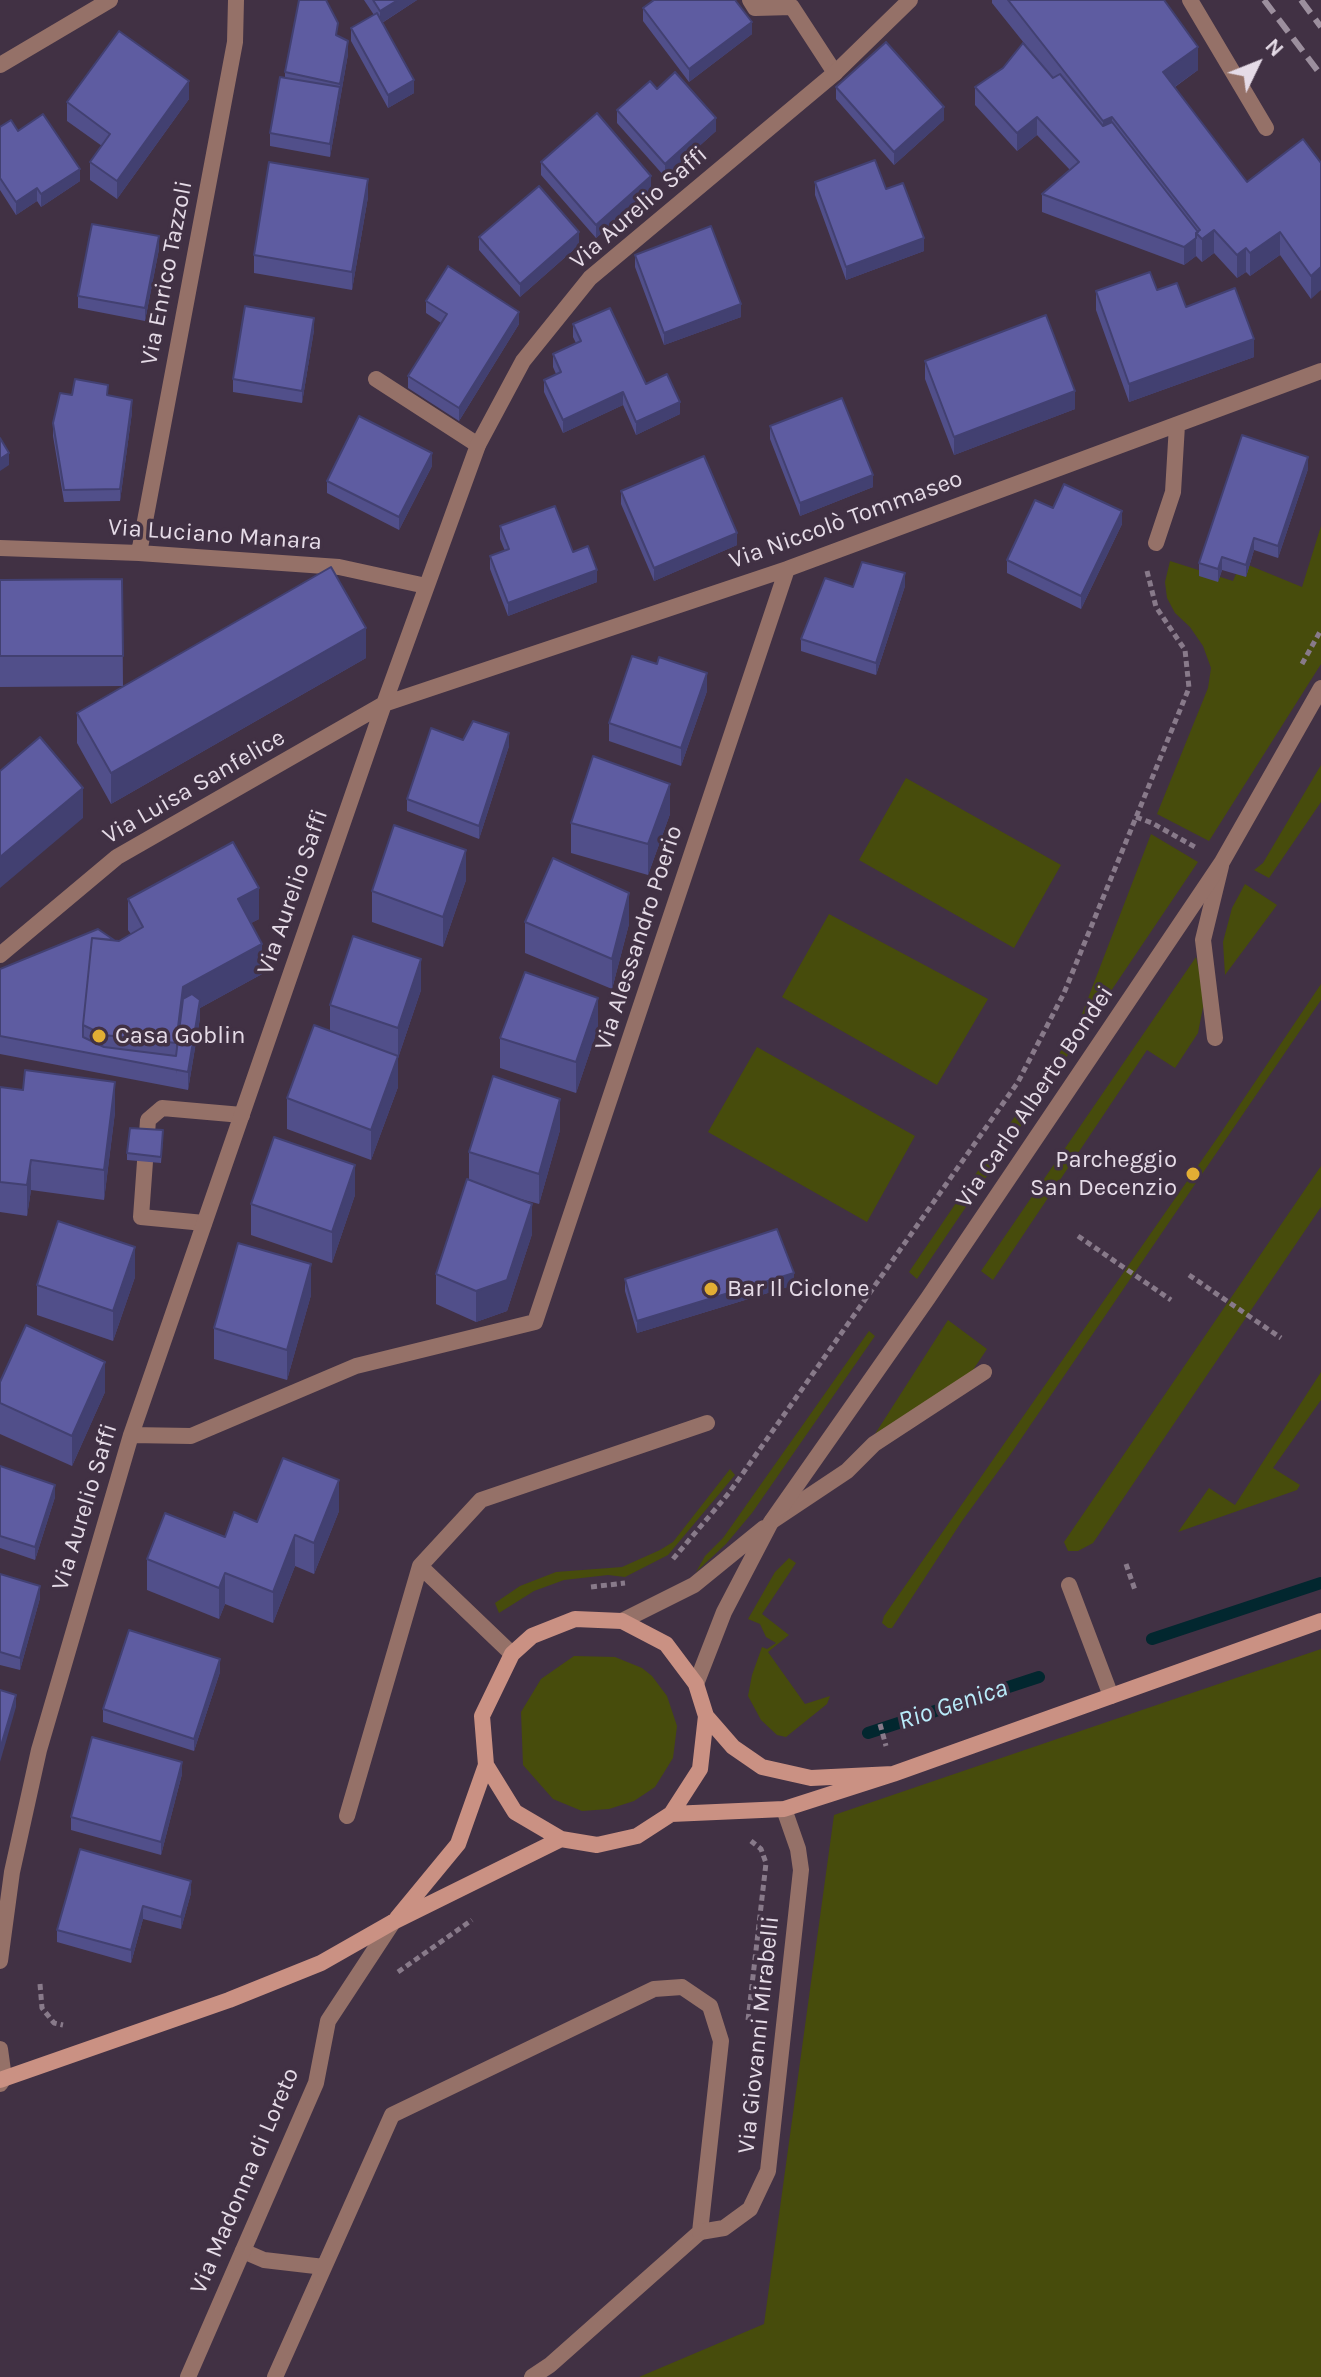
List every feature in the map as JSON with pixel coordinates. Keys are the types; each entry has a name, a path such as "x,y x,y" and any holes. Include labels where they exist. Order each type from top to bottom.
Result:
{"street":[{"path":"0,65 110,0"},
{"name":"Via Enrico Tazzoli","path":"139,553 235,42 236,0"},
{"path":"750,0 755,8 792,7 835,73"},
{"name":"Via Aurelio Saffi","path":"0,1961 12,1872 39,1750 131,1435 384,704 478,445 523,361 590,278 835,73 910,0"},
{"path":"1190,0 1266,128"},
{"name":"Via Niccolò Tommaseo","path":"384,704 787,569 1321,371"},
{"path":"376,379 478,445"},
{"path":"1156,543 1173,492 1177,425"},
{"name":"Via Luciano Manara","path":"0,548 139,553 339,567 426,586"},
{"name":"Via Alessandro Poerio","path":"131,1435 191,1436 356,1366 535,1322 787,569"},
{"name":"Via Carlo Alberto Bondei","path":"696,1684 724,1612 771,1522 928,1298 1222,862 1321,688"},
{"name":"Via Luisa Sanfelice","path":"0,955 117,857 384,704"},
{"path":"1215,1038 1203,940 1222,862"},
{"path":"204,1223 141,1217 148,1120 162,1108 242,1115"},
{"path":"771,1522 847,1471 874,1444 984,1372"},
{"path":"347,1816 420,1566 481,1500 707,1423"},
{"name":"Via Carlo Alberto Bondei","path":"622,1621 694,1585 771,1522"},
{"path":"420,1566 512,1654"},
{"path":"1069,1585 1111,1696"},
{"path":"393,1922 458,1844 486,1765 482,1716 512,1654 532,1636 575,1619 622,1621 666,1644 696,1684 706,1716 733,1747 762,1767 811,1778 893,1774"},
{"path":"671,1814 784,1809 893,1774 1321,1621"},
{"path":"486,1765 515,1812 561,1839 597,1845 637,1836 671,1814 700,1769 706,1716"},
{"name":"Via Giovanni Mirabelli","path":"700,2232 724,2228 750,2209 768,2171 801,1870 798,1849 784,1809"},
{"path":"0,2049 1,2080 229,2000 321,1963 393,1922 561,1839"},
{"name":"Via Madonna di Loreto","path":"188,2377 316,2083 328,2021 393,1922"},
{"path":"275,2377 392,2115 654,1989 682,1987 710,2006 721,2041 700,2232 550,2365 532,2377"},
{"path":"243,2251 264,2260 324,2267"}],"path":[{"path":"676,1557 729,1493 1018,1082 1064,993 1189,688 1185,650 1156,607 1146,573 1156,543"},
{"path":"1136,817 1197,848"},
{"path":"1078,1236 1171,1300"},
{"path":"1189,1275 1281,1338"},
{"path":"1126,1564 1135,1590"},
{"path":"880,1724 883,1733"},
{"path":"391,1977 478,1915"},
{"path":"40,1984 42,2008 48,2016 54,2023 74,2027"}],"green space":[{"path":"1321,526 1321,664 1209,841 1157,814 1208,688 1211,668 1203,646 1175,613 1167,598 1165,582 1170,561 1233,581 1241,562 1302,587"},
{"path":"1321,765 1321,802 1269,878 1254,870 1263,863"},
{"path":"906,778 1061,865 1014,948 859,860"},
{"path":"1151,834 1198,862 1055,1074 1050,1070 1082,1014"},
{"path":"1245,884 1277,905 1225,975 1223,942 1232,908"},
{"path":"829,914 988,999 937,1085 782,997"},
{"path":"1196,957 1203,1007 1198,1033 1175,1068 1147,1050 993,1280 981,1271"},
{"path":"1321,984 1321,1000 962,1521 892,1628 888,1628 882,1623 884,1616"},
{"path":"757,1047 915,1136 867,1222 708,1132"},
{"path":"1020,1109 1025,1120 917,1279 909,1272"},
{"path":"1321,1166 1321,1207 1093,1543 1078,1551 1068,1551 1064,1542"},
{"path":"948,1320 987,1349 971,1373 875,1434"},
{"path":"869,1331 875,1336 752,1513 726,1544 696,1572 705,1556 723,1538"},
{"path":"1321,1372 1321,1400 1273,1468 1300,1485 1297,1490 1178,1532 1209,1488 1235,1505"},
{"path":"730,1469 735,1475 668,1555 625,1577 608,1575 564,1580 534,1591 499,1613 495,1603 520,1586 556,1572 622,1567 673,1542"},
{"path":"789,1558 796,1563 762,1614 789,1635 768,1652 805,1704 830,1696 827,1704 786,1737 777,1735 761,1720 748,1696 762,1647 767,1649 776,1643 766,1637 760,1624 748,1619 775,1572"},
{"path":"1321,1649 1321,2377 639,2377 764,2324 834,1815"},
{"path":"574,1656 615,1657 642,1668 667,1696 677,1726 673,1758 655,1787 634,1801 609,1809 582,1811 553,1799 523,1765 521,1712 541,1679"}],"building":[{"path":"299,0 326,0 338,23 336,35 348,41 340,84 285,72"},
{"path":"373,0 398,0 380,11"},
{"path":"654,0 735,0 752,22 689,69 643,8"},
{"path":"1008,0 1164,0 1198,47 1163,72 1247,182 1303,139 1321,163 1321,267 1311,276 1280,232 1250,253 1246,248 1237,255 1214,230 1202,239 1196,233 1200,230 1112,117 1103,121"},
{"path":"377,13 414,80 388,95 351,28"},
{"path":"119,31 189,81 117,181 90,162 110,134 67,102"},
{"path":"886,42 944,107 894,152 836,87"},
{"path":"1023,43 1053,78 1060,74 1103,126 1112,122 1198,232 1196,238 1184,247 1042,194 1079,162 1037,117 1017,133 975,87 1003,68"},
{"path":"675,72 716,118 665,164 617,110 650,81 657,89"},
{"path":"280,77 340,87 330,144 270,133"},
{"path":"597,113 651,176 596,225 541,162"},
{"path":"43,114 80,169 41,194 37,188 16,202 0,178 0,127 11,120 18,131"},
{"path":"875,160 886,189 903,183 924,238 846,267 815,182"},
{"path":"269,162 368,179 352,272 254,255"},
{"path":"539,186 579,232 520,284 479,237"},
{"path":"92,224 159,236 145,308 78,296"},
{"path":"711,226 741,304 664,333 635,255"},
{"path":"448,266 519,312 459,408 408,376 447,314 426,301"},
{"path":"1150,272 1157,290 1177,283 1186,307 1235,288 1254,339 1129,384 1096,291"},
{"path":"245,306 314,318 302,391 233,379"},
{"path":"610,308 646,384 667,374 680,402 636,422 623,392 563,420 544,380 561,372 553,354 581,341 573,324"},
{"path":"1046,315 1075,391 954,437 925,361"},
{"path":"75,379 108,385 107,395 132,400 120,489 64,490 53,423 60,393 72,395"},
{"path":"842,398 873,475 800,503 770,426"},
{"path":"359,416 432,453 399,517 327,481"},
{"path":"1242,435 1308,457 1278,546 1254,538 1246,565 1222,557 1218,569 1199,563"},
{"path":"0,438 9,453 0,459"},
{"path":"704,456 737,533 654,568 621,491"},
{"path":"1064,484 1122,511 1081,596 1007,560 1035,500 1053,508"},
{"path":"555,506 573,552 588,546 597,570 508,603 490,556 509,549 500,526"},
{"path":"862,562 905,573 876,663 801,639 825,578 853,587"},
{"path":"331,567 366,628 111,773 77,713"},
{"path":"122,579 123,656 0,656 0,580"},
{"path":"632,656 657,664 659,657 707,673 681,748 609,723"},
{"path":"473,721 509,733 479,826 407,799 431,728 463,740"},
{"path":"40,737 83,788 0,857 0,771"},
{"path":"593,756 670,784 648,844 571,823"},
{"path":"394,825 466,850 443,917 372,891"},
{"path":"233,842 259,888 238,899 262,944 183,987 176,1043 104,1035 83,1025 92,938 119,941 143,927 128,899"},
{"path":"553,858 629,893 612,959 525,922"},
{"path":"98,929 114,940 92,938 83,1037 104,1047 176,1056 183,999 192,994 200,1000 188,1072 0,1036 0,969"},
{"path":"353,936 421,959 398,1028 330,1005"},
{"path":"525,972 598,998 576,1062 500,1038"},
{"path":"314,1025 398,1056 371,1130 287,1098"},
{"path":"25,1070 115,1082 104,1170 31,1160 27,1185 0,1182 0,1087 23,1090"},
{"path":"493,1076 560,1099 539,1174 469,1152"},
{"path":"130,1128 163,1130 161,1157 127,1153"},
{"path":"274,1137 355,1165 332,1232 251,1204"},
{"path":"467,1179 532,1204 507,1280 476,1291 436,1274"},
{"path":"58,1221 135,1247 113,1311 37,1285"},
{"path":"777,1229 794,1273 637,1321 625,1279"},
{"path":"238,1243 311,1264 287,1350 214,1328"},
{"path":"26,1325 105,1362 72,1436 0,1403 0,1382"},
{"path":"283,1458 339,1480 314,1543 295,1535 273,1592 225,1573 219,1588 147,1559 165,1513 225,1537 234,1512 257,1522"},
{"path":"0,1466 55,1485 35,1547 0,1536"},
{"path":"0,1574 40,1586 20,1658 0,1652"},
{"path":"129,1630 220,1659 194,1739 103,1709"},
{"path":"0,1690 16,1695 0,1749"},
{"path":"92,1737 182,1762 161,1842 71,1817"},
{"path":"80,1849 191,1881 181,1917 143,1906 131,1950 57,1930"}],"waterway":[{"name":"Rio Genica","path":"1152,1639 1321,1583"},
{"name":"Rio Genica","path":"868,1733 1039,1677"}],"railway":[{"path":"1264,0 1321,75"},
{"path":"1301,0 1321,27"}],"place":[{"name":"Casa Goblin","path":"99,1036"},
{"name":"Parcheggio San Decenzio","path":"1193,1174"},
{"name":"Bar Il Ciclone","path":"711,1289"}]}
